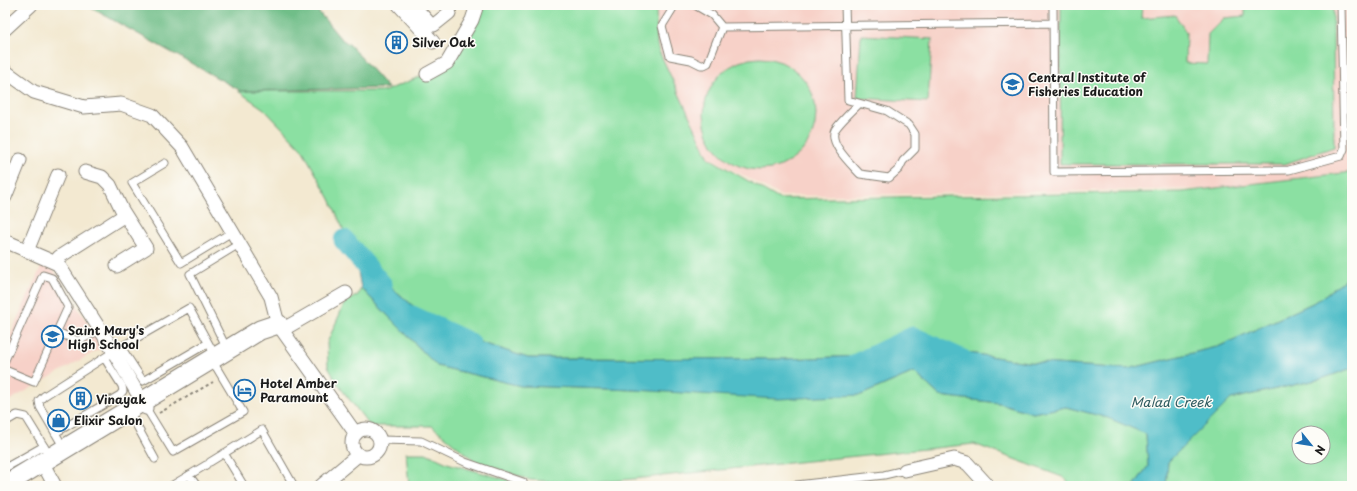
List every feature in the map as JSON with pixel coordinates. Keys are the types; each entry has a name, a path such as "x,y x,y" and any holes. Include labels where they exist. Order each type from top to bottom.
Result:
{"street":[{"path":"5,29 31,5"},
{"path":"399,5 433,42"},
{"path":"413,5 430,24 434,25 449,13 450,7 448,5"},
{"path":"427,74 447,63 472,20 477,5"},
{"path":"5,72 34,92 84,108 121,104 152,115 182,147 271,297 280,327 356,434"},
{"path":"5,197 20,160"},
{"path":"85,172 102,177 110,185 125,215 146,248 116,266"},
{"path":"27,251 58,175"},
{"path":"56,263 59,257 125,215"},
{"path":"5,241 58,264 100,330 144,410"},
{"path":"20,486 51,458 144,410 215,359 260,330 280,327 346,294"},
{"path":"5,485 51,458 144,410"},
{"path":"364,429 372,430 377,433 380,440 379,449 374,455 365,457 358,455 354,450 352,443 356,434 364,429"},
{"path":"321,486 358,455"},
{"path":"905,470 954,459 968,463 988,486"}],"lane":[{"path":"675,5 662,26 670,56 691,60 701,65 708,63 722,27"},
{"path":"695,5 712,15 722,27"},
{"path":"845,5 848,100 887,111 909,125 915,134 915,149 903,161 900,169 889,178 860,174 835,144 833,137 835,129 859,104"},
{"path":"1053,5 1054,172 1290,170 1341,156 1344,149 1341,5"},
{"path":"722,27 1053,23"},
{"path":"165,163 132,183 181,263 232,232"},
{"path":"113,353 143,381 215,359 223,341 190,274 239,244"},
{"path":"5,360 43,275 52,278 68,307 34,382 5,370"},
{"path":"63,298 78,294"},
{"path":"51,458 39,401 44,396 188,308 243,412 173,452 144,410"},
{"path":"57,332 78,341 100,330"},
{"path":"5,468 51,458 120,395 123,391 113,353"},
{"path":"144,410 155,459"},
{"path":"5,422 17,414 26,417 51,458"},
{"path":"171,486 262,430 294,486"},
{"path":"380,440 421,441 465,462 523,482"},
{"path":"224,453 244,486"},
{"path":"788,486 884,475 905,470"},
{"path":"189,475 197,486"}],"path":[{"path":"144,410 215,359"}],"shaded area":[{"name":"Central Institute of Fisheries Education","path":"655,5 1352,5 1352,173 1213,189 781,196 705,155 657,52"},
{"name":"Saint Mary's High School","path":"42,265 54,271 103,347 5,403 5,341 7,342"}],"green space":[{"path":"86,5 313,5 340,38 350,45 388,88 241,91"},
{"path":"478,5 656,5 657,44 659,51 709,158 779,199 1182,192 1352,172 1352,274 1317,301 1220,346 1128,369 1027,362 924,346 860,356 787,359 528,358 440,329 355,256 330,199 302,149 264,109 238,91 385,91 449,65"},
{"path":"1061,5 1142,5 1141,18 1175,15 1186,32 1185,63 1207,64 1208,34 1224,18 1245,16 1245,5 1333,5 1334,147 1285,164 1060,164"},
{"path":"861,35 932,39 928,102 857,98"},
{"path":"760,58 781,62 799,75 812,93 816,114 812,135 799,153 781,166 760,170 739,166 721,153 708,135 704,114 708,93 721,75 739,62"},
{"path":"361,288 437,366 521,386 861,395 914,372 940,396 999,403 1033,413 1066,407 1109,418 1146,434 1148,466 1134,486 1071,486 1065,478 974,444 584,484 530,480 475,461 432,426 370,426 339,386 328,367 327,343 345,302 358,295"},
{"path":"1352,368 1352,486 1166,486 1168,462 1231,399 1321,379"},
{"path":"406,453 426,453 447,463 512,481 524,486 409,486"}],"water":[{"name":"Malad Creek","path":"355,256 440,329 528,358 787,359 860,356 924,346 1027,362 1128,369 1220,346 1317,301 1352,274 1352,368 1321,379 1231,399 1168,462 1166,486 1134,486 1148,466 1146,434 1108,418 1066,407 1033,413 999,403 940,396 914,372 861,395 778,399 635,390 521,386 437,366 361,288"}],"waterway":[{"path":"344,240 382,285"},
{"path":"412,316 470,343"},
{"path":"854,365 913,337 963,360"}],"place":[{"name":"Silver Oak","path":"397,42"},
{"name":"Central Institute of Fisheries Education","path":"1012,84"},
{"name":"Saint Mary's High School","path":"53,337"},
{"name":"Hotel Amber Paramount","path":"244,390"},
{"name":"Vinayak","path":"81,399"},
{"name":"Elixir Salon","path":"58,420"}]}
